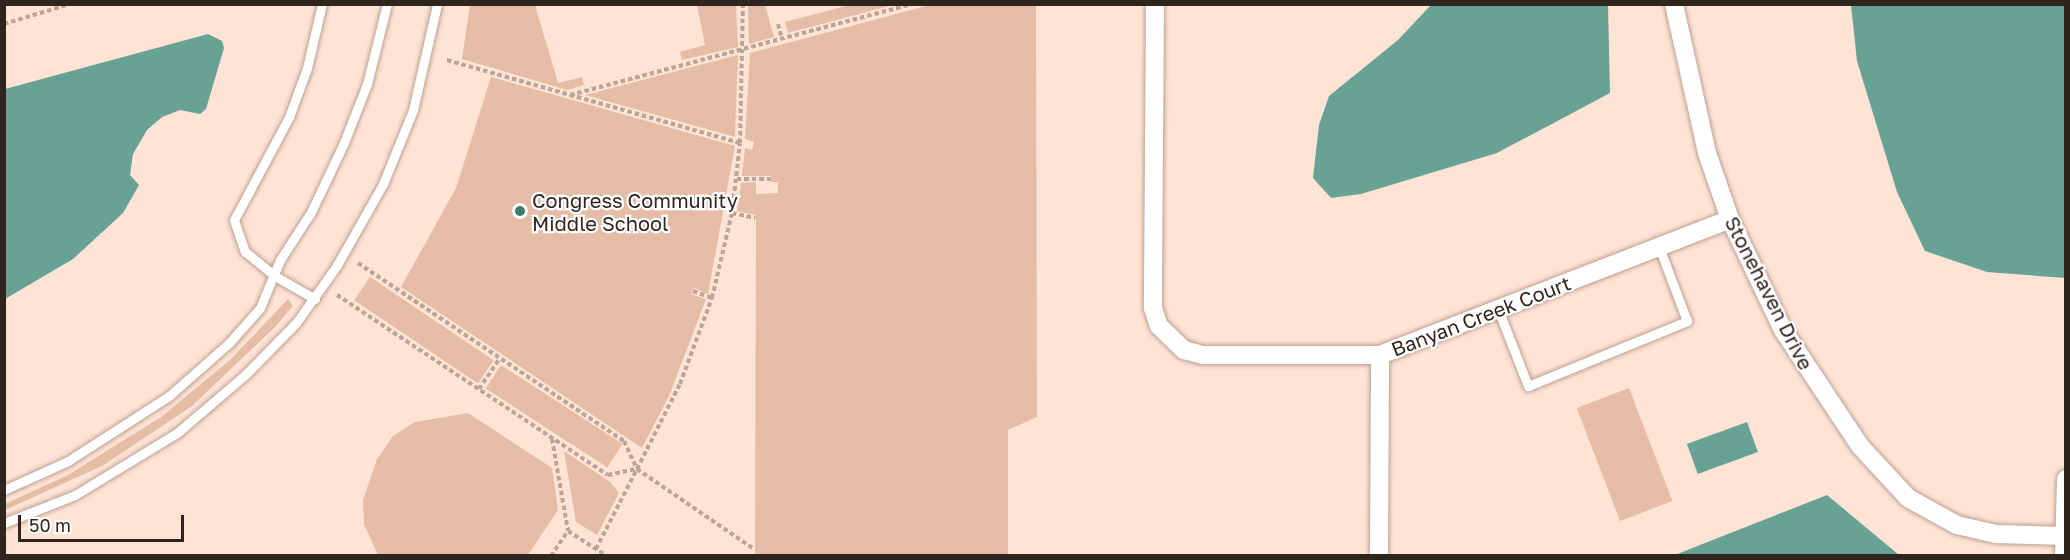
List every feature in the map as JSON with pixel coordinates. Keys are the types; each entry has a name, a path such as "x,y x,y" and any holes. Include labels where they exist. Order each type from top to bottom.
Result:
{"street":[{"name":"Banyan Creek Court","path":"1155,4 1153,308 1159,326 1184,350 1203,355 1380,356 1730,219"},
{"name":"Stonehaven Drive","path":"1674,4 1707,153 1730,219 1778,320 1810,376 1860,446 1894,486 1922,508 1957,525 1996,534 2065,536"},
{"path":"1379,555 1380,356"},
{"path":"2064,555 2066,479"}],"lane":[{"path":"315,299 275,276 244,252 234,220 289,117 308,68 322,4"},
{"path":"4,490 68,461 170,396 230,342 261,308 275,276 343,145 368,84 387,4"},
{"path":"4,523 75,495 177,432 246,374 315,299 383,184 413,110 437,4"},
{"path":"1498,309 1528,386 1687,321 1659,247"}],"path":[{"path":"4,24 70,4"},
{"path":"596,549 680,384 712,298 732,213 737,179 743,49 742,4"},
{"path":"569,95 912,4"},
{"path":"778,24 782,39"},
{"path":"446,60 740,143"},
{"path":"737,179 771,179"},
{"path":"732,213 755,218"},
{"path":"358,263 624,441 637,469 754,549"},
{"path":"693,291 712,298"},
{"path":"337,295 608,475 637,469"},
{"path":"479,389 500,358"},
{"path":"551,555 568,531 552,438"},
{"path":"568,531 607,555"}],"shaded area":[{"path":"470,5 535,5 558,83 582,77 584,85 567,90 462,59"},
{"path":"697,5 736,5 738,47 682,60 680,52 705,45"},
{"path":"748,5 765,5 774,37 749,44"},
{"path":"850,5 893,5 788,33 785,22"},
{"path":"930,5 1036,5 1037,417 1008,430 1008,555 755,555 756,215 737,211 741,183 756,182 756,194 778,193 778,182 771,182 771,176 742,176 745,148 752,150 754,142 745,139 750,53"},
{"path":"738,55 735,137 585,95"},
{"path":"491,77 735,146 708,294 694,288 691,294 706,299 669,396 642,448 401,287 456,188"},
{"path":"370,277 494,360 478,384 354,300"},
{"path":"288,299 293,306 275,327 192,406 102,466 5,510 5,504 68,475 161,417 230,360"},
{"path":"501,365 623,444 607,467 486,388"},
{"path":"1629,388 1672,501 1620,521 1577,408"},
{"path":"468,413 552,468 558,510 528,555 378,555 364,524 363,500 377,459 393,436 415,422"},
{"path":"564,451 610,482 619,493 597,535 576,522"}],"water":[{"path":"1431,5 1608,5 1610,93 1497,153 1361,194 1331,198 1313,178 1319,125 1329,96 1398,40"},
{"path":"1851,5 2065,5 2065,278 1987,272 1925,251 1897,192 1857,61"},
{"path":"208,34 222,41 224,48 206,109 200,114 180,110 162,117 147,130 133,154 130,175 139,185 123,213 73,259 5,299 5,89"},
{"path":"1747,422 1758,452 1698,474 1687,444"},
{"path":"1827,495 1899,555 1675,555 1700,545"}],"place":[{"name":"Congress Community Middle School","path":"520,211"}]}
